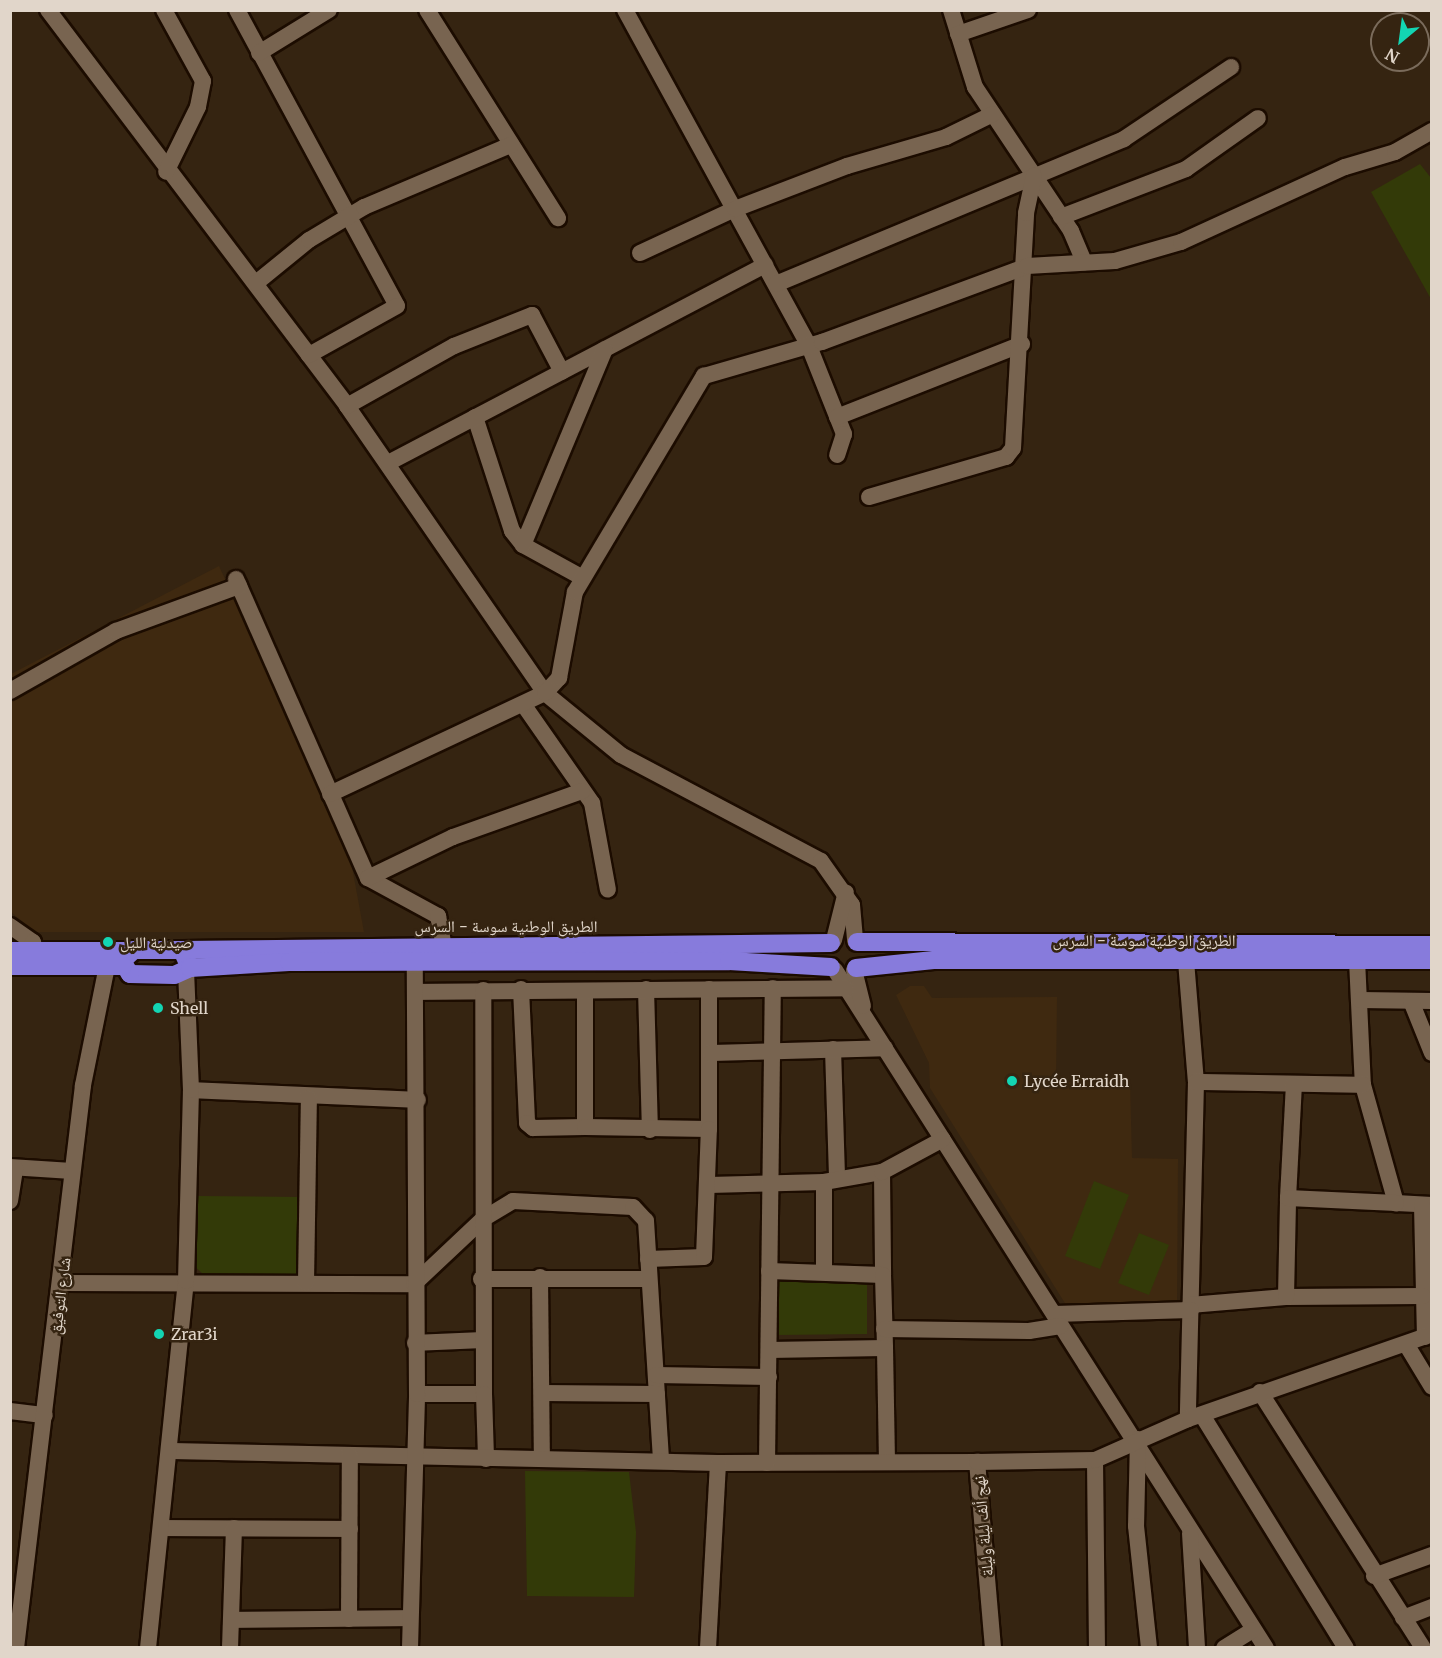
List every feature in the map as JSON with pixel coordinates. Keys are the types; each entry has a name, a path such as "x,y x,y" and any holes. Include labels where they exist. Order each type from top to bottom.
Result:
{"highway":[{"name":"الطريق الوطنية سوسة - السرس","path":"120,961 182,950 833,941"},
{"path":"10,951 35,951 120,961 134,975 188,970 415,961 729,961 833,969 855,969 862,958 856,942 833,941 826,952 833,969"},
{"name":"الطريق الوطنية سوسة - السرس","path":"856,942 1431,945"},
{"path":"182,950 188,970"},
{"name":"الطريق الوطنية سوسة - السرس","path":"855,969 934,960 1431,960"},
{"path":"10,966 120,961"}],"street":[{"path":"48,10 166,172 256,283 347,406 545,693 621,755 821,861 846,892 856,942"},
{"path":"164,10 203,81 198,107 166,172"},
{"path":"237,10 397,306 309,355"},
{"path":"259,52 329,10"},
{"path":"427,10 558,218"},
{"path":"625,10 809,346 844,434 837,455"},
{"path":"951,10 975,87 1061,216 1084,262"},
{"path":"958,34 1028,10"},
{"path":"776,284 1124,139 1231,67"},
{"path":"640,253 735,209 847,166 946,137 993,114"},
{"path":"1061,216 1186,169 1258,118"},
{"path":"330,794 545,693 559,678 575,592 695,383 809,346 1027,266 1114,261 1181,242 1345,167 1395,152 1431,131"},
{"path":"256,283 348,216 511,145"},
{"path":"869,498 1006,457 1017,432 1027,266 1026,213 1034,176"},
{"path":"388,463 765,265"},
{"path":"347,406 454,346 532,315 562,372"},
{"path":"837,417 1022,344"},
{"path":"523,545 605,349"},
{"path":"475,417 512,531 523,545 583,578"},
{"path":"10,691 116,631 237,582 368,878 438,916 444,947"},
{"path":"523,704 582,790 599,819 597,853 608,891"},
{"path":"368,878 453,837 582,790"},
{"path":"833,941 846,892"},
{"path":"10,926 33,942 35,951"},
{"path":"1358,960 1364,1085 1396,1203"},
{"name":"شارع التوفيق","path":"16,1647 15,1632 63,1283 72,1172 120,961"},
{"path":"410,1647 417,1394 414,1284 418,1100 415,961"},
{"path":"1186,961 1196,1082 1190,1308 1195,1417 1346,1647"},
{"path":"833,969 866,1016 1058,1320 1138,1439 1190,1529 1266,1647"},
{"path":"855,969 866,1016"},
{"path":"148,1647 172,1451 186,1281 191,1090 188,970"},
{"path":"648,1259 703,1258 709,1185 711,1053 709,988"},
{"path":"766,1463 773,988"},
{"path":"416,992 521,989 585,991 846,988"},
{"path":"521,989 527,1123 533,1128 709,1129"},
{"path":"646,989 650,1130"},
{"path":"483,990 481,1340 486,1459"},
{"path":"585,991 585,1127"},
{"path":"1360,1000 1431,1001"},
{"path":"1411,1001 1431,1053"},
{"path":"711,1053 772,1049 885,1048"},
{"path":"824,1271 830,1181 832,1049"},
{"path":"1196,1082 1364,1085"},
{"path":"1286,1297 1294,1084"},
{"path":"191,1090 309,1098 418,1100"},
{"path":"306,1283 309,1098"},
{"path":"709,1185 830,1181 882,1172 943,1139"},
{"path":"10,1201 13,1168 72,1172"},
{"path":"882,1172 887,1461"},
{"path":"1288,1198 1427,1205 1423,1296 1428,1336"},
{"path":"63,1283 186,1281 414,1284 483,1219 513,1201 633,1207 646,1221 661,1460"},
{"path":"769,1271 824,1271 883,1275"},
{"path":"481,1279 540,1277 649,1279"},
{"path":"540,1277 542,1460"},
{"path":"884,1329 1029,1331 1058,1320 1286,1297 1423,1296"},
{"name":"نهج ألف ليلة وليلة","path":"993,1647 977,1462 1095,1460 1138,1439 1260,1392 1428,1336"},
{"path":"415,1343 481,1340"},
{"path":"1406,1344 1431,1387"},
{"path":"769,1350 885,1348"},
{"path":"656,1375 769,1377"},
{"path":"1260,1392 1374,1576 1423,1647"},
{"path":"542,1393 657,1394"},
{"path":"417,1394 484,1394"},
{"path":"10,1411 45,1415"},
{"path":"1138,1439 1136,1526 1149,1647"},
{"path":"172,1451 718,1463 977,1462"},
{"path":"349,1619 350,1455"},
{"path":"1095,1460 1097,1647"},
{"path":"708,1647 718,1463"},
{"path":"163,1528 350,1529"},
{"path":"230,1647 234,1528"},
{"path":"1190,1529 1197,1647"},
{"path":"1374,1576 1431,1555"},
{"path":"1403,1618 1431,1608"},
{"path":"232,1620 410,1618"},
{"path":"1224,1647 1254,1630"}],"shaded area":[{"path":"219,566 348,845 364,932 35,932 11,912 11,674"},
{"path":"910,986 924,986 932,998 1057,997 1056,1082 1130,1082 1132,1158 1178,1159 1177,1307 1068,1308 930,1088 929,1063 896,995"}],"green space":[{"path":"1420,164 1431,178 1431,299 1371,192"},
{"path":"1094,1181 1129,1195 1100,1269 1065,1256"},
{"path":"196,1196 301,1197 301,1277 204,1275 191,1263"},
{"path":"1139,1233 1169,1245 1149,1295 1118,1283"},
{"path":"867,1278 867,1334 776,1335 775,1279"},
{"path":"525,1471 629,1472 636,1532 634,1597 527,1596"}],"place":[{"name":"صيدلية الليل","path":"108,942"},
{"name":"Shell","path":"158,1008"},
{"name":"Lycée Erraidh","path":"1012,1081"},
{"name":"Zrar3i","path":"159,1334"}]}
